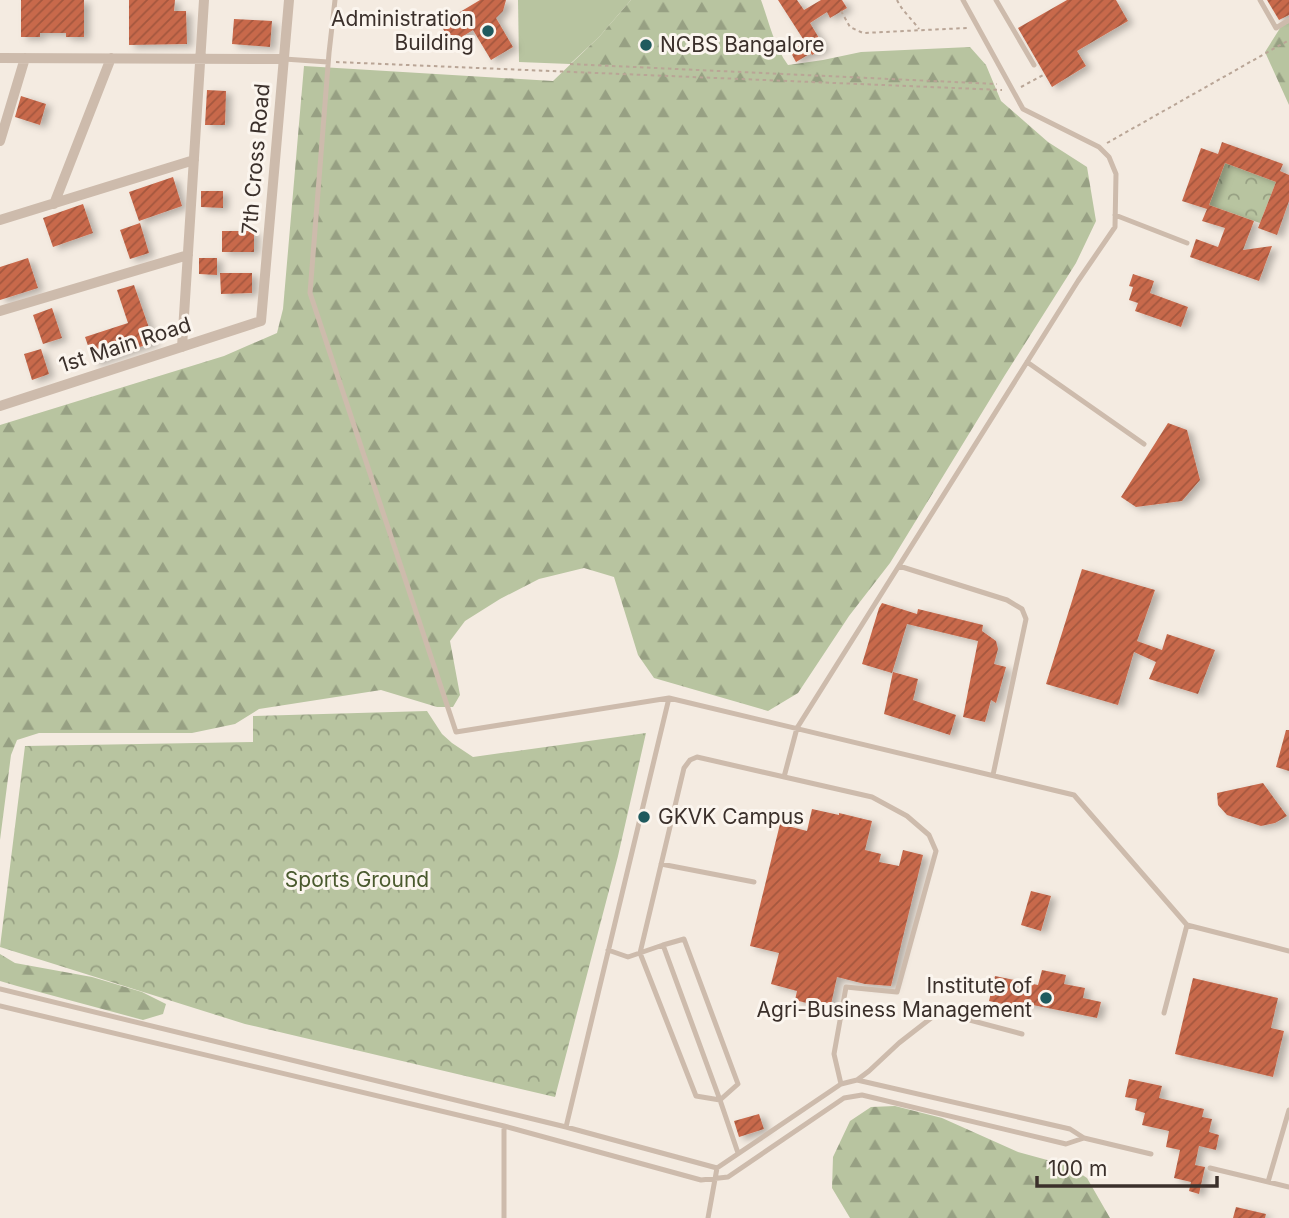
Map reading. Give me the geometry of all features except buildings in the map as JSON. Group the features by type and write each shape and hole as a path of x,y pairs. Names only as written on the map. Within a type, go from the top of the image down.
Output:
{"street":[{"path":"182,346 204,0"},
{"name":"7th Cross Road","path":"261,321 289,0"},
{"path":"0,58 284,59"},
{"path":"0,141 25,58"},
{"path":"54,204 111,58"},
{"path":"0,220 194,160"},
{"path":"0,311 188,255"},
{"name":"1st Main Road","path":"0,406 261,321"}],"lane":[{"path":"335,0 310,292 456,732 669,698 1074,795 1187,925 1289,951"},
{"path":"784,777 797,728 1078,281 1115,227 1116,174 1109,157 1099,148 1023,108 963,0"},
{"path":"996,0 1034,65"},
{"path":"1260,0 1276,27 1289,20"},
{"path":"284,59 328,62"},
{"path":"1115,215 1187,243"},
{"path":"1027,362 1144,444"},
{"path":"899,566 1007,600 1022,609 1026,619 993,775"},
{"path":"566,1127 669,698"},
{"path":"720,1100 696,1096 640,953 684,768 690,760 697,757 873,797 907,816 929,835 936,851 897,992 846,987 834,1054 841,1084"},
{"path":"661,864 754,883"},
{"path":"1164,1013 1187,925"},
{"path":"608,950 628,957 684,939 738,1084 720,1100"},
{"path":"663,945 738,1153"},
{"path":"0,989 566,1127 717,1168"},
{"path":"0,1006 504,1126 701,1180 728,1177 844,1098 862,1095 1066,1144 1084,1138"},
{"path":"708,1218 717,1168 841,1084 857,1080 935,1015 947,1014 1021,1034"},
{"path":"857,1080 1070,1129 1084,1138 1151,1154"},
{"path":"1268,1182 1289,1110"},
{"path":"504,1126 504,1218"},
{"path":"1210,1168 1289,1187"}],"path":[{"path":"897,0 919,29"},
{"path":"841,11 850,27 863,33 979,27"},
{"path":"1099,148 1289,40"},
{"path":"328,62 1013,91 1045,74"},
{"path":"570,64 995,84"}],"green space":[{"path":"518,0 631,0 599,37 570,64 519,62"},
{"path":"631,0 761,0 775,42 788,65 861,52 970,47 986,65 1001,101 1048,142 1087,167 1096,221 1076,263 890,563 849,616 798,693 768,711 654,678 638,655 614,577 584,568 539,579 465,621 450,641 460,695 453,707 437,707 381,690 259,709 235,724 192,733 39,733 17,740 11,755 0,840 0,425 224,356 277,333 283,309 304,66 553,81 599,37"},
{"path":"1289,23 1289,105 1265,52 1282,25"},
{"path":"1225,163 1276,182 1260,223 1209,205"},
{"name":"Sports Ground","path":"427,711 442,734 473,757 646,733 618,856 555,1097 245,1024 0,947 25,746 253,742 253,716"},
{"path":"0,954 15,963 92,977 142,992 166,1004 163,1014 143,1020 0,981"},
{"path":"895,1106 942,1118 1018,1152 1069,1166 1087,1178 1110,1218 850,1218 832,1188 833,1157 850,1121 871,1107"}],"place":[{"name":"Administration Building","path":"488,31"},
{"name":"NCBS Bangalore","path":"646,45"},
{"name":"GKVK Campus","path":"644,817"},
{"name":"Institute of Agri-Business Management","path":"1046,998"}]}
